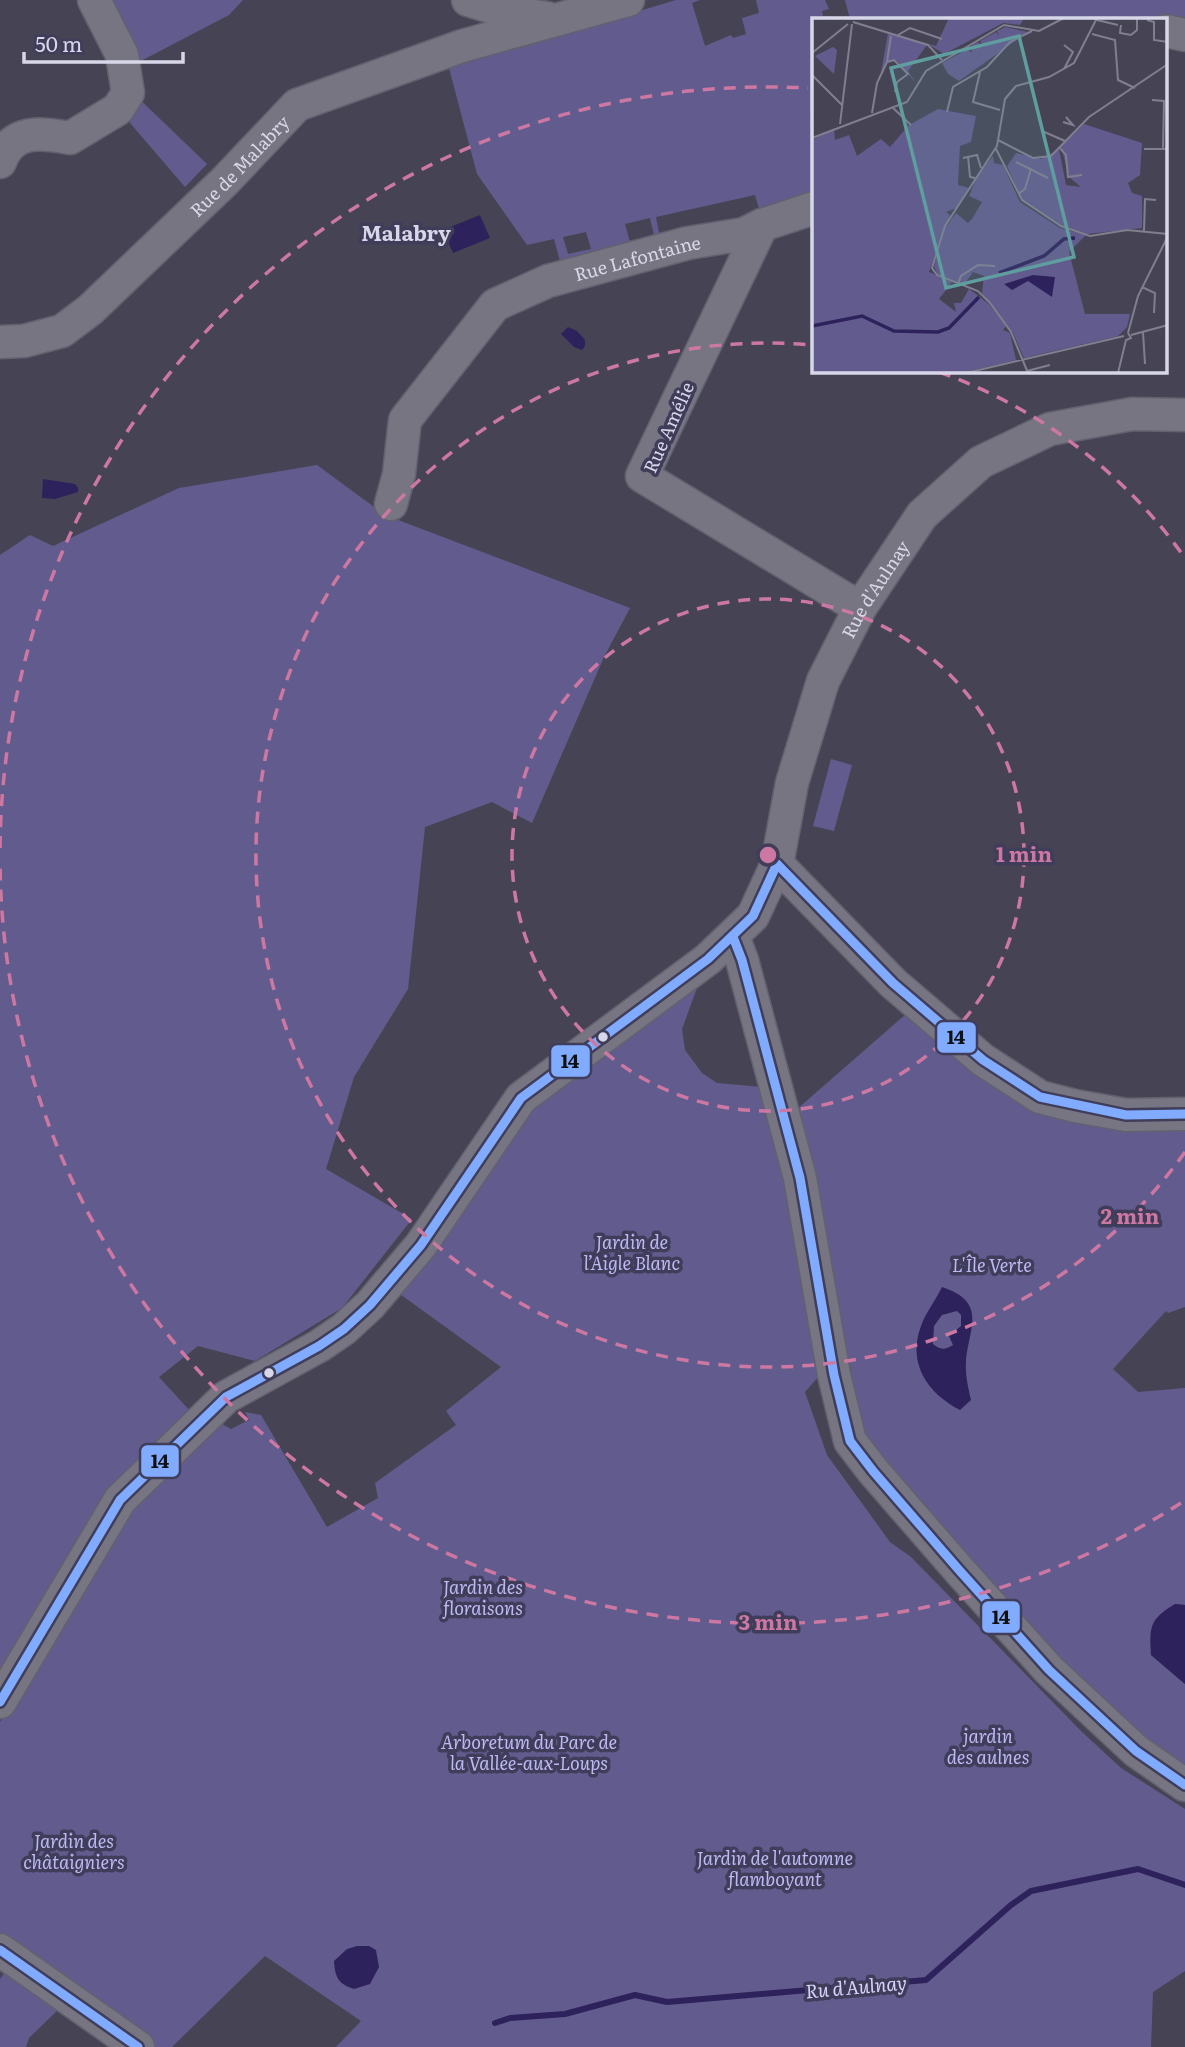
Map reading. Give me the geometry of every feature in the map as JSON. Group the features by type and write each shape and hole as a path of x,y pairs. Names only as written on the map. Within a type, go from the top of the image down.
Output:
{"street":[{"path":"0,162 3,154 18,138 40,133 70,138 118,109 128,93 122,55 94,0"},
{"path":"457,0 468,19 462,46"},
{"path":"468,0 507,12 555,19"},
{"name":"Rue de Malabry","path":"0,342 24,341 62,331 90,310 225,181 297,105 462,46 628,0"},
{"name":"Rue Lafontaine","path":"391,504 399,474 405,420 495,305 548,281 688,243 744,234 762,225 812,209"},
{"name":"Rue Amélie","path":"762,225 642,476 860,608"},
{"name":"Rue d'Aulnay","path":"0,1702 120,1500 226,1397 289,1364 344,1329 408,1264 521,1098 708,959 753,916 777,864 792,783 823,681 860,608 922,515 981,462 1050,429 1132,414 1185,415"},
{"path":"777,864 893,983 983,1060 1040,1097 1126,1115 1185,1114"},
{"path":"733,937 742,960 800,1178 834,1375 850,1441 959,1570 1049,1670 1136,1751 1185,1785"},
{"path":"0,1950 138,2047"}],"green space":[{"path":"94,0 243,0 229,15 139,62 134,94 207,164 185,187 118,109"},
{"path":"676,0 700,0 692,3 705,46 731,35 733,38 746,34 742,18 759,13 756,0 825,0 829,9 822,11 823,17 831,18 812,18 812,199 760,212 755,195 656,217 660,239 655,240 650,218 625,224 631,246 561,265 554,239 527,245 477,174 449,68","holes":["586,232 591,249 568,254 563,237"]},
{"path":"845,0 1185,0 1185,30 1168,18 1129,16 850,18"},
{"path":"317,465 385,515 630,608 604,657 532,823 492,802 425,827 408,989 354,1077 326,1169 412,1219 342,1308 255,1361 198,1346 159,1377 190,1411 0,1684 0,555 30,535 53,546 179,488"},
{"path":"831,759 852,765 834,831 813,826"},
{"name":"Arboretum du Parc de la Vallée-aux-Loups","path":"693,983 697,988 682,1029 685,1050 702,1073 717,1083 762,1087 783,1145 819,1376 805,1392 827,1455 890,1542 911,1557 1082,1732 1121,1768 1185,1809 1185,1971 1153,1992 1151,2047 336,2047 361,2021 265,1956 172,2047 154,2047 135,2035 137,2027 113,2010 102,2015 0,1941 0,1722 121,1516 185,1450 222,1424 231,1429 249,1420 245,1412 261,1415 327,1527 378,1498 375,1483 456,1425 446,1411 501,1367 397,1292 521,1111"},
{"name":"L'Île Verte","path":"906,1014 1023,1100 1185,1128 1185,1307 1168,1313 1166,1311 1113,1369 1138,1392 1185,1388 1185,1605 1175,1604 1151,1655 1185,1684 1185,1774 1137,1744 854,1438 861,1421 850,1366 837,1369 796,1110"},
{"path":"9,1967 63,2005 29,2038 26,2047 0,2047 0,1979"}],"shaded area":[{"path":"480,215 490,238 453,253 443,230"},
{"path":"568,327 577,331 585,340 582,350 574,347 561,334"},
{"path":"43,479 75,484 78,492 55,499 42,498"},
{"path":"942,1287 966,1300 971,1308 972,1327 966,1366 971,1400 960,1410 929,1386 918,1364 917,1340 921,1326","holes":["957,1311 961,1315 961,1326 949,1336 953,1345 943,1349 933,1344 934,1326 942,1315"]},
{"path":"1175,1604 1185,1605 1185,1684 1151,1655 1150,1637 1153,1624 1160,1614"},
{"path":"369,1946 376,1950 379,1967 370,1984 354,1989 338,1979 334,1961 347,1949"}],"waterway":[{"name":"Ru d'Aulnay","path":"495,2023 510,2018 565,2014 635,1995 667,2002 926,1980 1011,1905 1031,1891 1138,1869 1185,1885"}],"transit line":[{"name":"14","path":"777,864 893,983 983,1060 1040,1097 1126,1115 1185,1114"},
{"name":"14","path":"0,1702 120,1500 226,1397 319,1346 344,1329 370,1305 421,1245 521,1098 708,959 753,916 777,864"},
{"name":"14","path":"733,937 742,960 800,1178 834,1375 850,1441 959,1570 1049,1670 1136,1751 1185,1785"},
{"name":"14","path":"0,1950 138,2047"}],"district":[{"name":"Malabry","path":"406,231"}],"park label":[{"name":"Jardin de l’Aigle Blanc","path":"632,1251"},
{"name":"Jardin des floraisons","path":"483,1596"},
{"name":"jardin des aulnes","path":"988,1745"},
{"name":"Jardin des châtaigniers","path":"74,1850"},
{"name":"Jardin de l'automne flamboyant","path":"775,1867"}]}
